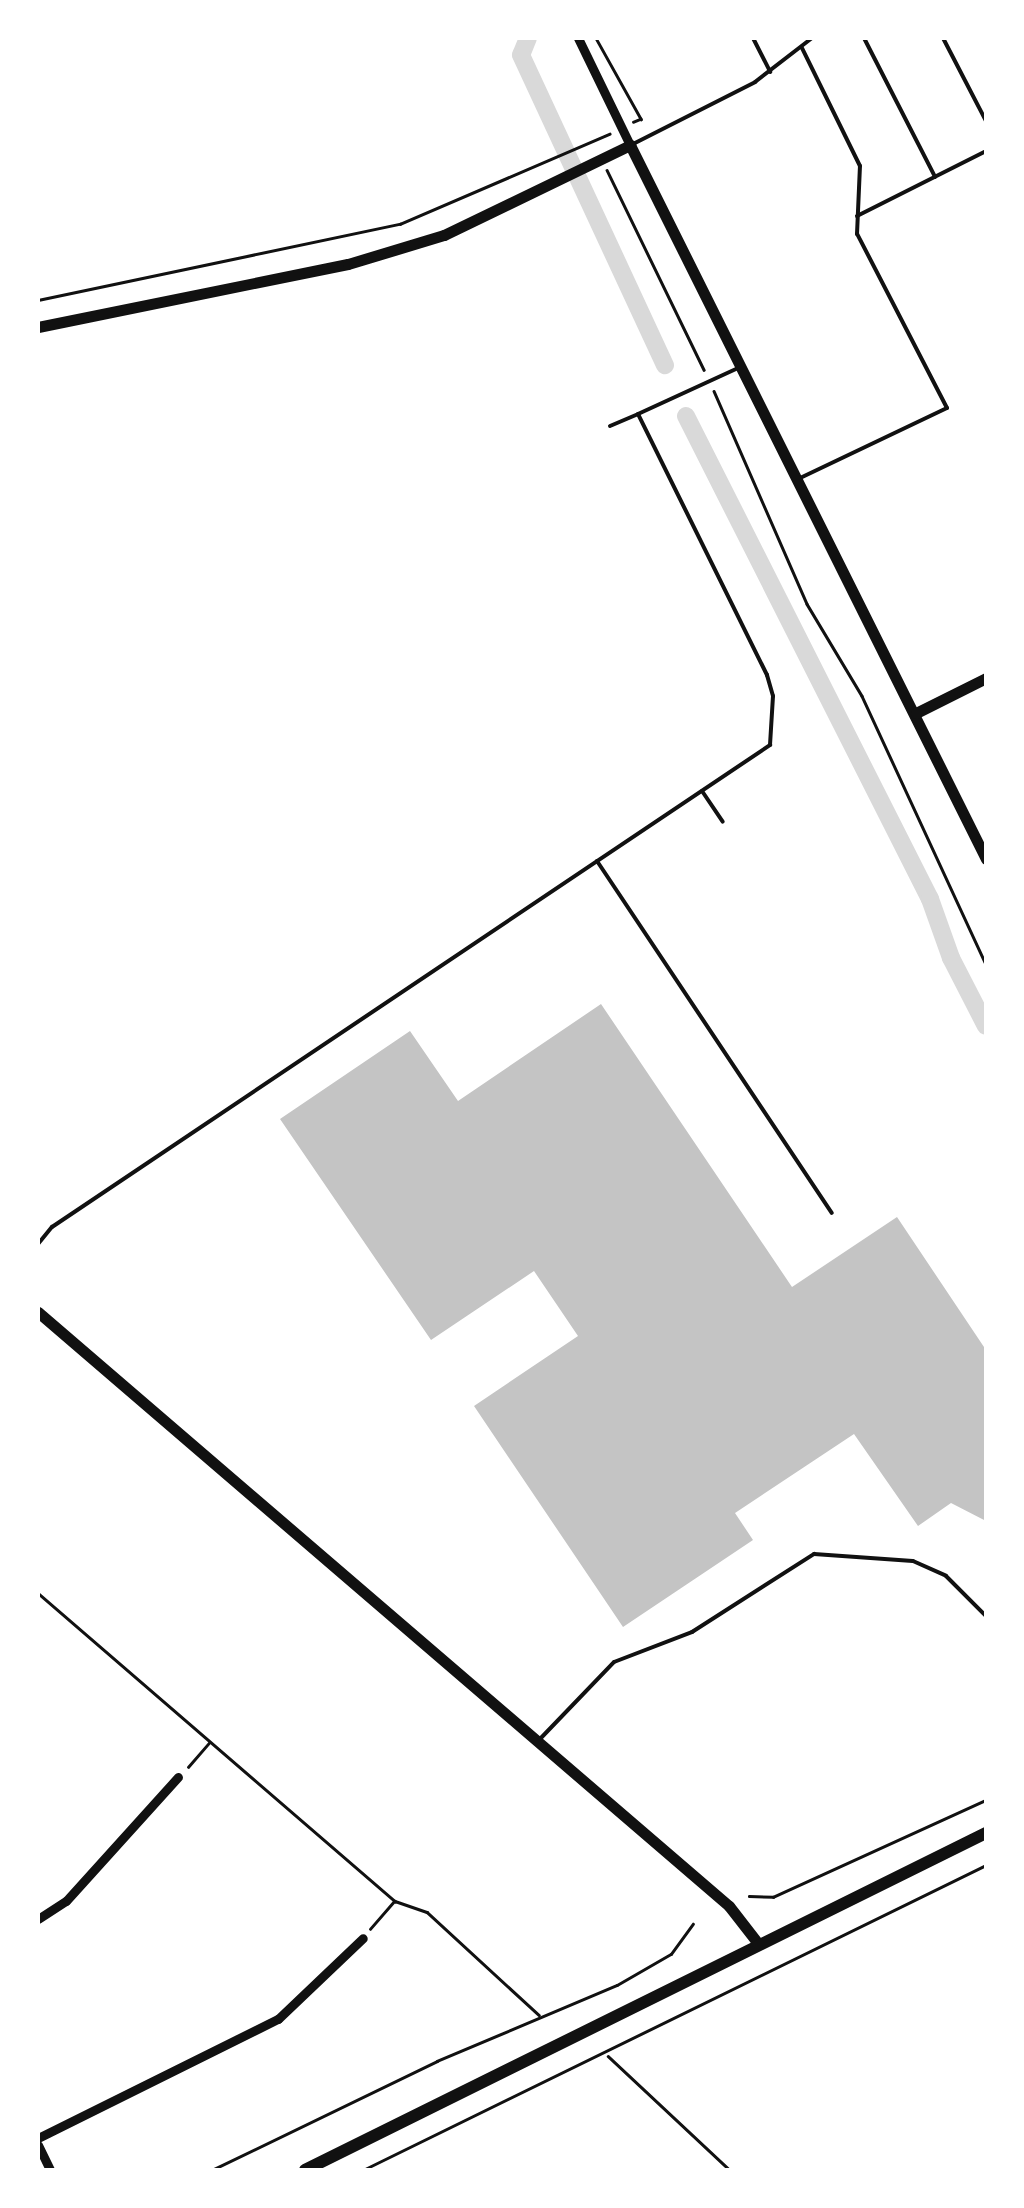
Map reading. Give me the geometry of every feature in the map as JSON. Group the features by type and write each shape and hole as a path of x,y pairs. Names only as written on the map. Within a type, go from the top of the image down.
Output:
{"main road":[{"path":"305,2170 757,1942 986,1833"}],"street":[{"path":"578,38 986,859"},
{"path":"38,327 348,264 444,234 630,145"},
{"path":"916,713 986,678"},
{"path":"38,1312 729,1906 757,1942"},
{"path":"38,1919 66,1901 178,1778"},
{"path":"50,2170 38,2141 278,2019 363,1938"}],"lane":[{"path":"754,38 770,72"},
{"path":"630,145 770,72 812,38"},
{"path":"864,38 935,177"},
{"path":"943,38 986,121"},
{"path":"797,480 947,408 858,234 860,166 802,48"},
{"path":"856,216 986,151"},
{"path":"610,426 740,367"},
{"path":"38,1244 66,1218 770,745 773,696 638,414"},
{"path":"702,790 723,822"},
{"path":"597,861 832,1213"},
{"path":"539,1740 614,1662 692,1632 814,1554 913,1561 946,1576 986,1616"}],"path":[{"path":"596,38 640,119"},
{"path":"38,300 365,234 552,162 593,142"},
{"path":"610,176 710,381 807,604 862,696 986,964"},
{"path":"38,1593 395,1901 427,1912 540,2016"},
{"path":"178,1778 210,1742"},
{"path":"749,1896 773,1897 986,1800"},
{"path":"363,2170 607,2054 986,1865"},
{"path":"363,1938 395,1901"},
{"path":"212,2170 540,2016 617,1986 671,1954 693,1924"},
{"path":"607,2054 612,2067 730,2170"}],"building":[{"path":"601,1004 792,1287 897,1217 986,1350 986,1521 951,1503 918,1526 854,1434 735,1513 753,1540 623,1627 474,1406 578,1336 534,1271 431,1340 280,1119 410,1031 458,1101"}],"waterway":[{"path":"528,38 521,55 665,365"},
{"path":"686,416 930,899 951,958 986,1026"}]}
